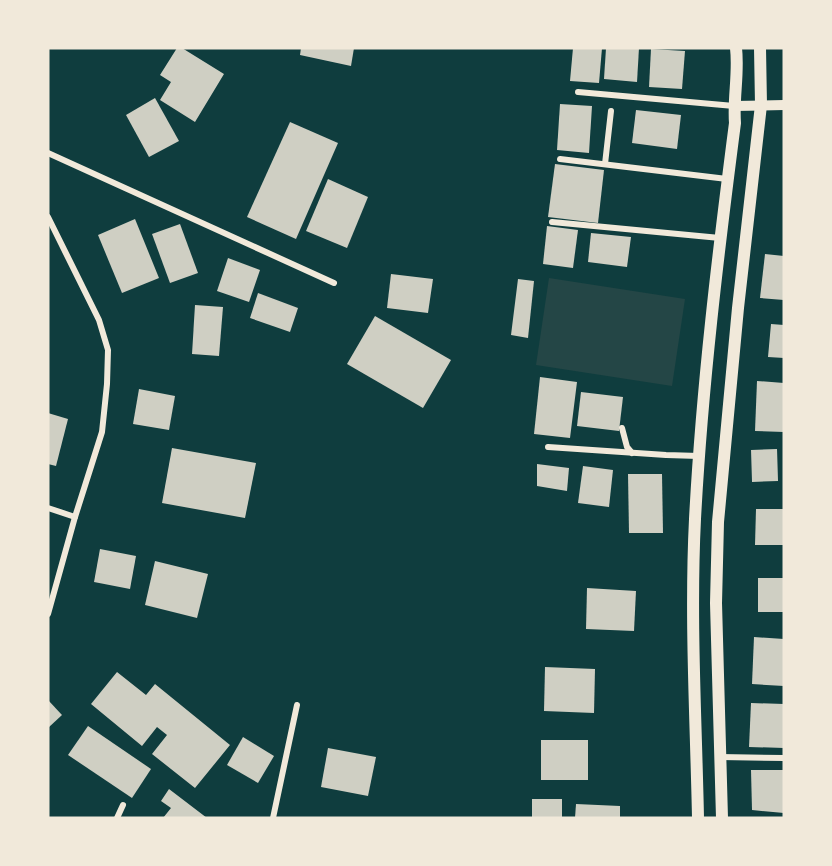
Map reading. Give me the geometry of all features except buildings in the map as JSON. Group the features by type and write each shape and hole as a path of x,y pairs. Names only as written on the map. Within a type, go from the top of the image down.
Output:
{"main road":[{"path":"698,818 693,603 699,456 735,123 734,106 738,62 736,48"},
{"path":"722,818 716,603 718,522 736,320 761,105 760,48"}],"street":[{"path":"578,92 734,106 784,105"},
{"path":"605,164 610,111"},
{"path":"48,153 334,283"},
{"path":"560,159 728,179"},
{"path":"48,217 99,320 108,350 102,432 48,614"},
{"path":"552,222 721,238"},
{"path":"622,428 627,447 632,453"},
{"path":"548,447 699,456"},
{"path":"48,508 75,517"},
{"path":"273,818 297,705"},
{"path":"720,757 784,758"},
{"path":"117,818 123,805"}],"shaded area":[{"path":"549,278 685,299 672,386 536,365"}]}
